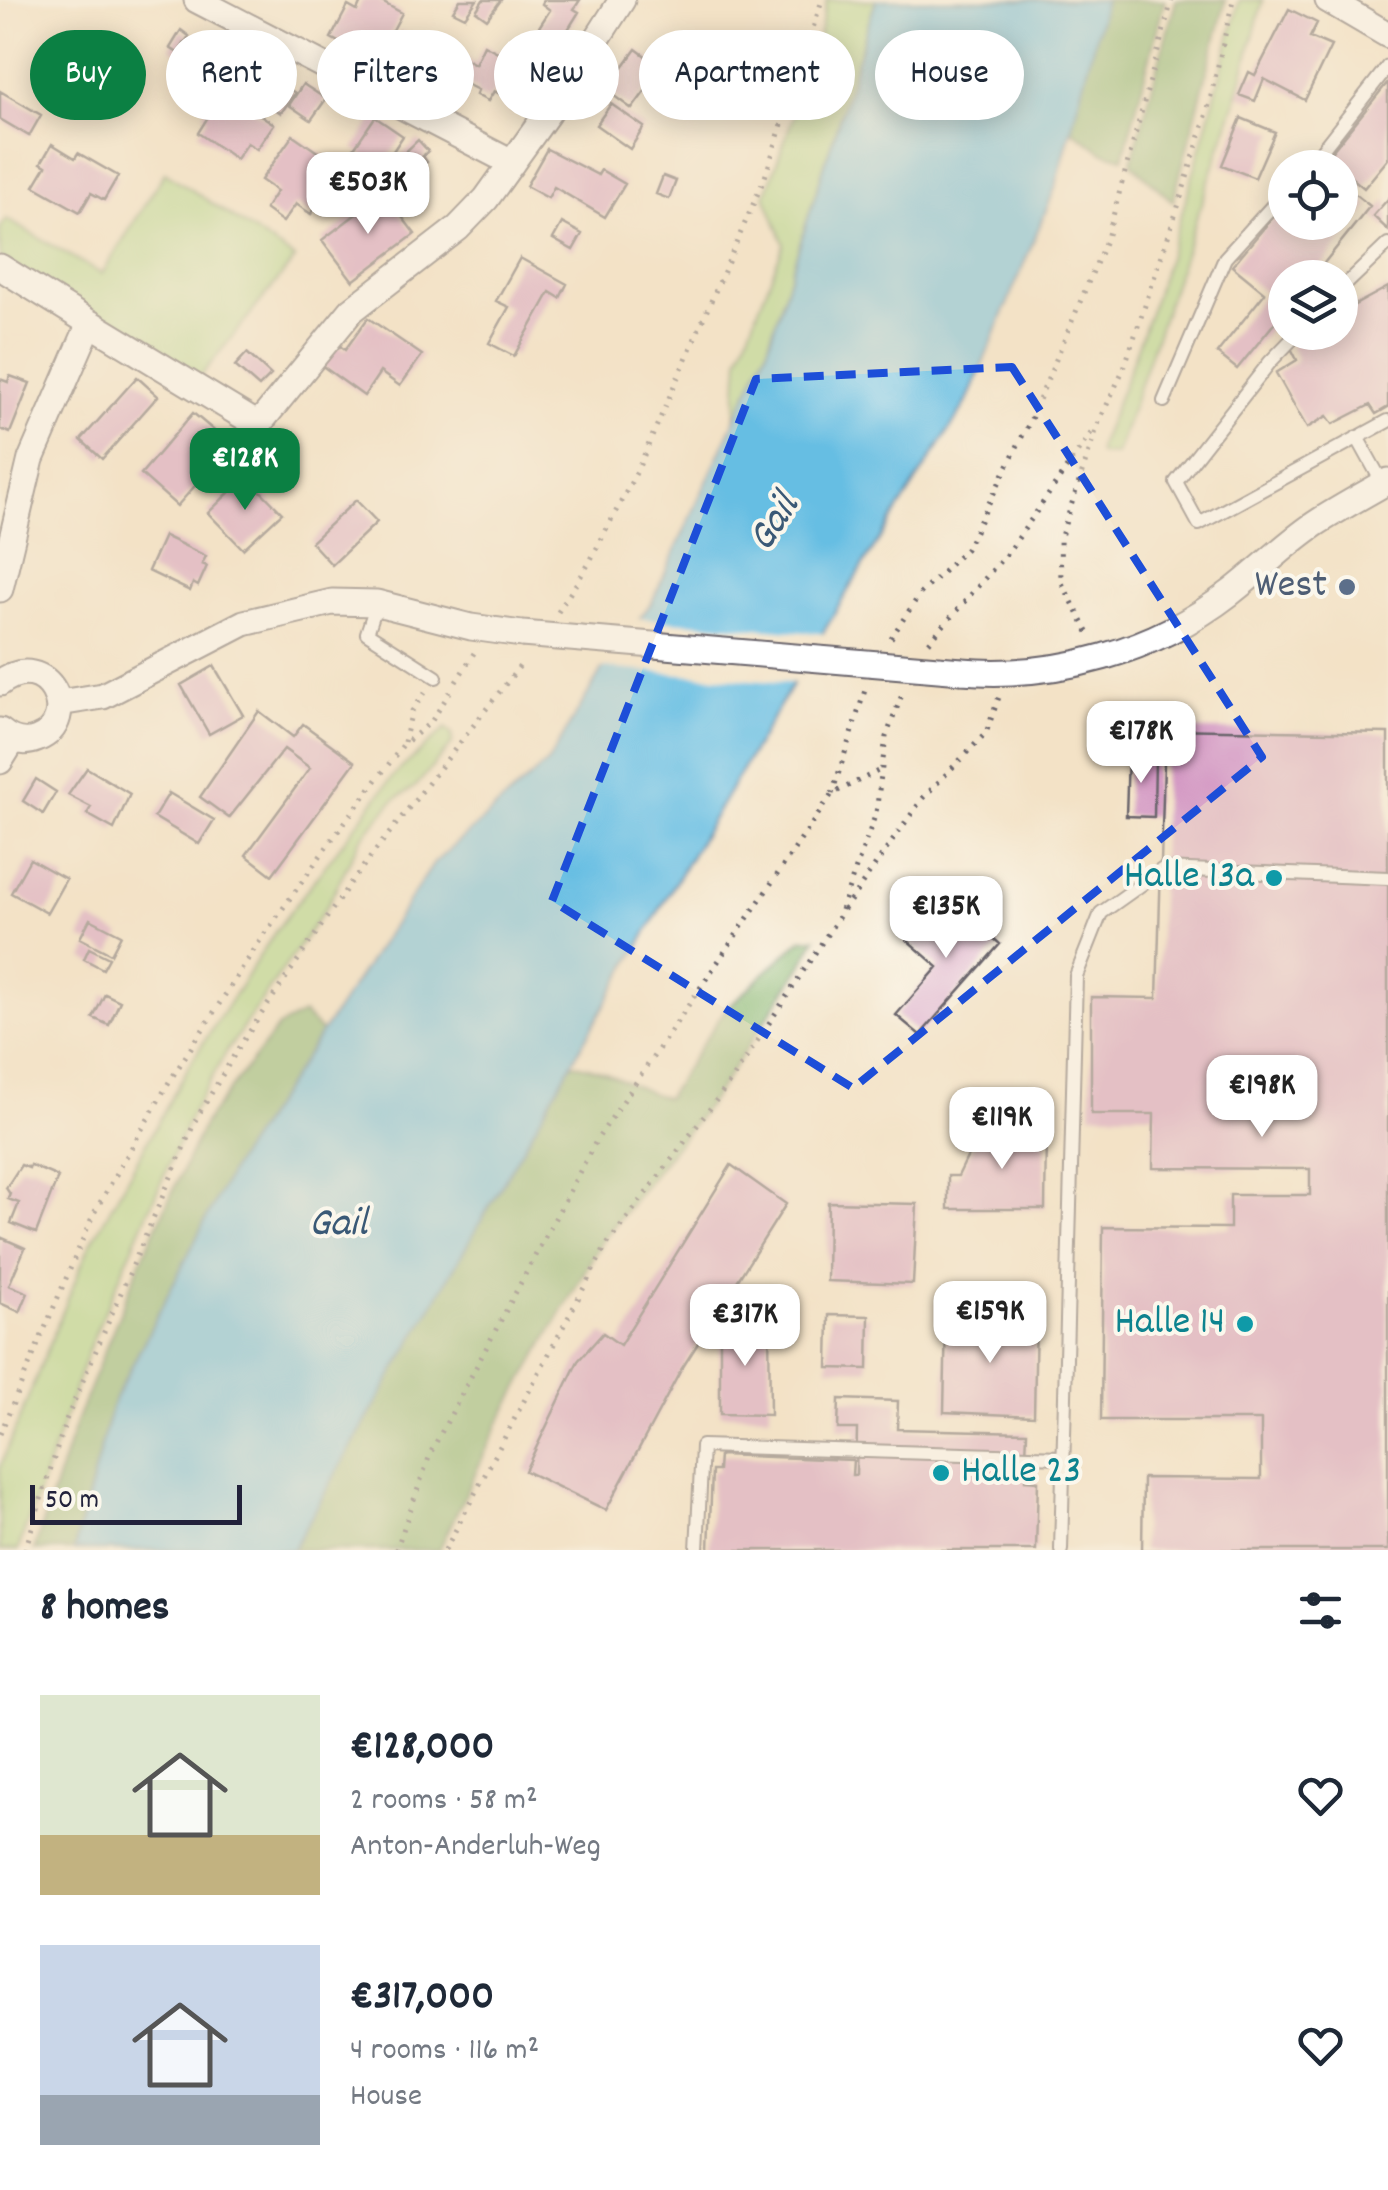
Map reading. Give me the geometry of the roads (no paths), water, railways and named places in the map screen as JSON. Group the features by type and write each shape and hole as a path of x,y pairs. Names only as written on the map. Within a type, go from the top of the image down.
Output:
{"street":[{"path":"198,0 512,163"},
{"path":"0,266 258,425 352,310 458,228 486,199 566,89 622,0"},
{"path":"1328,0 1388,35"},
{"path":"0,589 32,459 90,324"},
{"path":"59,703 103,696 244,623 332,602 378,604 471,626 524,646 1036,673 1119,652 1175,628 1229,594 1314,524 1386,483"},
{"path":"3,673 34,674 46,680 59,703 56,722 42,737 4,744"}],"lane":[{"path":"1322,150 1388,66"},
{"path":"1164,401 1225,258 1268,211"},
{"path":"1358,273 1388,244"},
{"path":"1282,350 1176,482 1199,524 1388,421"},
{"path":"1357,437 1386,483"},
{"path":"378,604 368,633 436,677"},
{"path":"1061,1550 1076,976 1102,913 1163,869 1388,878"},
{"path":"698,1550 702,1446 1062,1457"}],"water":[{"name":"Gail","path":"876,0 1105,0 1056,186 967,402 862,567 683,869 292,1550 74,1550 112,1405 233,1166 434,863 548,762 606,663 652,602 768,347 839,120 855,120 855,67"}],"place":[{"name":"West","path":"1347,587"},
{"name":"Halle 13a","path":"1274,878"},
{"name":"Halle 14","path":"1245,1324"},
{"name":"Halle 23","path":"941,1473"}]}
